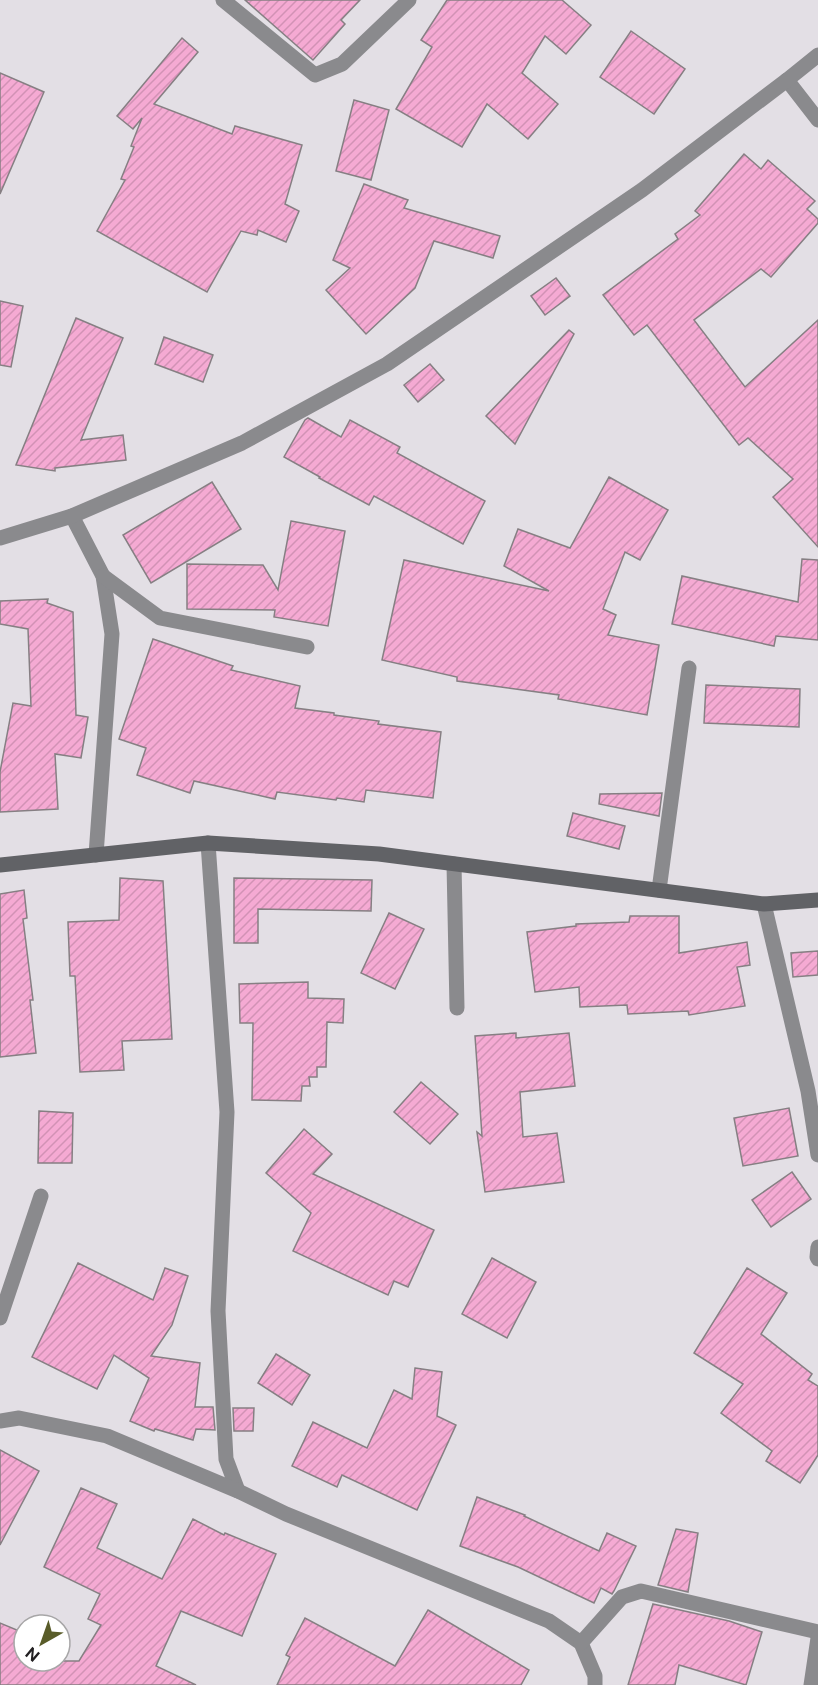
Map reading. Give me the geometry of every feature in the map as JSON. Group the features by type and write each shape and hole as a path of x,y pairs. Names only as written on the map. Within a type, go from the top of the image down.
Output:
{"street":[{"path":"223,0 315,75 342,64 409,0"},
{"path":"0,538 72,516 242,443 387,364 642,190 818,55"},
{"path":"787,81 818,120"},
{"path":"72,516 103,576 112,634 96,855"},
{"path":"103,576 160,618 307,647"},
{"path":"659,890 689,668"},
{"path":"208,843 227,1112 218,1311 226,1459 238,1491"},
{"path":"0,865 208,843 379,854 764,904 818,900"},
{"path":"454,864 458,1008"},
{"path":"764,904 808,1091 818,1155"},
{"path":"0,1318 41,1197"},
{"path":"818,1247 818,1259"},
{"path":"0,1421 19,1418 107,1436 238,1491 286,1514 549,1621 580,1643 596,1676 595,1685"},
{"path":"580,1643 622,1597 641,1591 818,1632"},
{"path":"810,1685 818,1638"}],"building":[{"path":"245,0 360,0 341,20 345,24 313,60"},
{"path":"447,0 562,0 591,25 566,54 545,36 522,73 558,104 528,139 487,104 462,147 396,109 432,47 421,40"},
{"path":"631,31 685,69 654,114 600,77"},
{"path":"182,38 198,52 154,104 232,134 235,126 302,145 285,204 299,211 286,242 258,230 257,235 241,231 207,292 97,231 125,180 121,179 134,147 131,146 142,118 133,129 117,116"},
{"path":"0,73 44,92 0,194"},
{"path":"354,100 389,110 371,180 336,171"},
{"path":"744,154 761,169 768,160 815,201 807,209 818,219 818,223 771,277 761,269 694,320 745,387 818,320 818,547 773,497 793,479 748,438 739,445 647,325 634,335 603,295 678,239 675,234 700,215 695,211"},
{"path":"364,184 408,200 404,208 500,236 493,258 434,241 415,288 366,334 326,290 350,268 333,260"},
{"path":"556,278 570,296 545,315 531,296"},
{"path":"0,301 23,306 11,367 0,365"},
{"path":"76,318 123,338 81,440 123,435 126,460 55,468 55,471 16,465"},
{"path":"569,330 574,334 515,444 486,416"},
{"path":"164,337 213,355 203,382 155,364"},
{"path":"430,364 444,380 418,402 404,385"},
{"path":"308,418 341,437 350,420 400,447 397,453 485,501 463,544 374,496 369,505 284,457"},
{"path":"609,477 668,510 640,560 625,552 603,609 616,615 608,635 659,645 647,715 558,699 559,695 457,681 457,677 382,660 404,560 549,591 504,566 518,529 570,548"},
{"path":"212,482 241,529 151,583 123,535"},
{"path":"291,521 345,531 328,626 274,617 275,610 187,609 187,564 263,565 278,590"},
{"path":"802,559 818,560 818,640 776,636 774,646 672,624 682,576 798,602"},
{"path":"48,599 47,603 73,612 76,715 88,717 81,758 55,754 58,809 0,812 0,772 13,703 31,706 28,629 0,624 0,601"},
{"path":"153,639 233,666 231,670 300,686 295,708 379,721 378,724 441,732 433,798 366,790 364,802 277,792 275,799 194,781 190,793 137,775 146,748 119,739"},
{"path":"706,685 800,689 799,727 704,723"},
{"path":"662,793 659,816 599,804 600,794"},
{"path":"573,813 625,826 619,849 567,836"},
{"path":"120,878 163,881 172,1039 122,1041 124,1070 80,1072 75,976 70,976 68,922 119,920"},
{"path":"234,878 372,880 371,911 258,909 258,943 234,943"},
{"path":"24,890 27,918 23,919 33,1000 30,1000 36,1053 0,1057 0,894"},
{"path":"389,913 424,929 395,989 361,973"},
{"path":"630,916 679,916 679,953 747,942 750,965 737,967 745,1006 689,1015 688,1011 628,1014 627,1005 580,1007 579,987 535,992 527,932 576,926 576,924 629,922"},
{"path":"818,951 818,975 793,977 791,953"},
{"path":"308,982 308,998 344,999 343,1023 327,1022 326,1067 317,1067 317,1077 309,1077 310,1086 302,1086 301,1101 252,1100 253,1023 240,1023 239,984"},
{"path":"516,1033 516,1038 569,1033 575,1086 520,1092 523,1137 557,1133 564,1182 485,1192 477,1132 482,1136 475,1036"},
{"path":"421,1082 458,1114 430,1144 394,1112"},
{"path":"789,1108 798,1156 743,1166 734,1118"},
{"path":"39,1111 73,1113 72,1163 38,1163"},
{"path":"304,1129 332,1154 313,1174 434,1230 408,1287 394,1281 388,1295 293,1251 311,1213 266,1173"},
{"path":"792,1172 811,1199 771,1227 752,1200"},
{"path":"492,1258 536,1282 507,1338 462,1314"},
{"path":"78,1263 153,1300 165,1268 188,1276 172,1325 151,1356 200,1363 195,1407 213,1407 215,1430 196,1429 193,1440 155,1429 154,1431 130,1421 149,1378 114,1355 97,1389 32,1357"},
{"path":"747,1268 787,1293 761,1334 812,1374 808,1380 818,1386 818,1455 800,1483 766,1461 772,1451 721,1413 743,1384 694,1353"},
{"path":"276,1354 310,1375 292,1405 258,1383"},
{"path":"415,1368 442,1372 437,1416 456,1425 417,1510 342,1475 337,1487 292,1466 313,1422 367,1448 394,1390 412,1399"},
{"path":"233,1408 254,1408 253,1431 234,1431"},
{"path":"0,1450 39,1471 0,1545"},
{"path":"81,1488 117,1504 97,1548 162,1579 193,1519 224,1535 225,1533 276,1554 242,1636 181,1611 156,1666 196,1685 0,1685 0,1623 12,1628 12,1673 72,1673 72,1661 79,1661 101,1625 88,1619 100,1594 44,1567"},
{"path":"477,1497 525,1515 599,1551 607,1533 636,1546 612,1594 601,1588 594,1603 518,1567 460,1546"},
{"path":"676,1529 698,1533 688,1592 658,1585"},
{"path":"653,1604 729,1621 762,1632 746,1685 679,1665 675,1685 628,1685"},
{"path":"428,1610 529,1670 521,1685 277,1685 290,1657 286,1655 305,1618 395,1666"}]}
